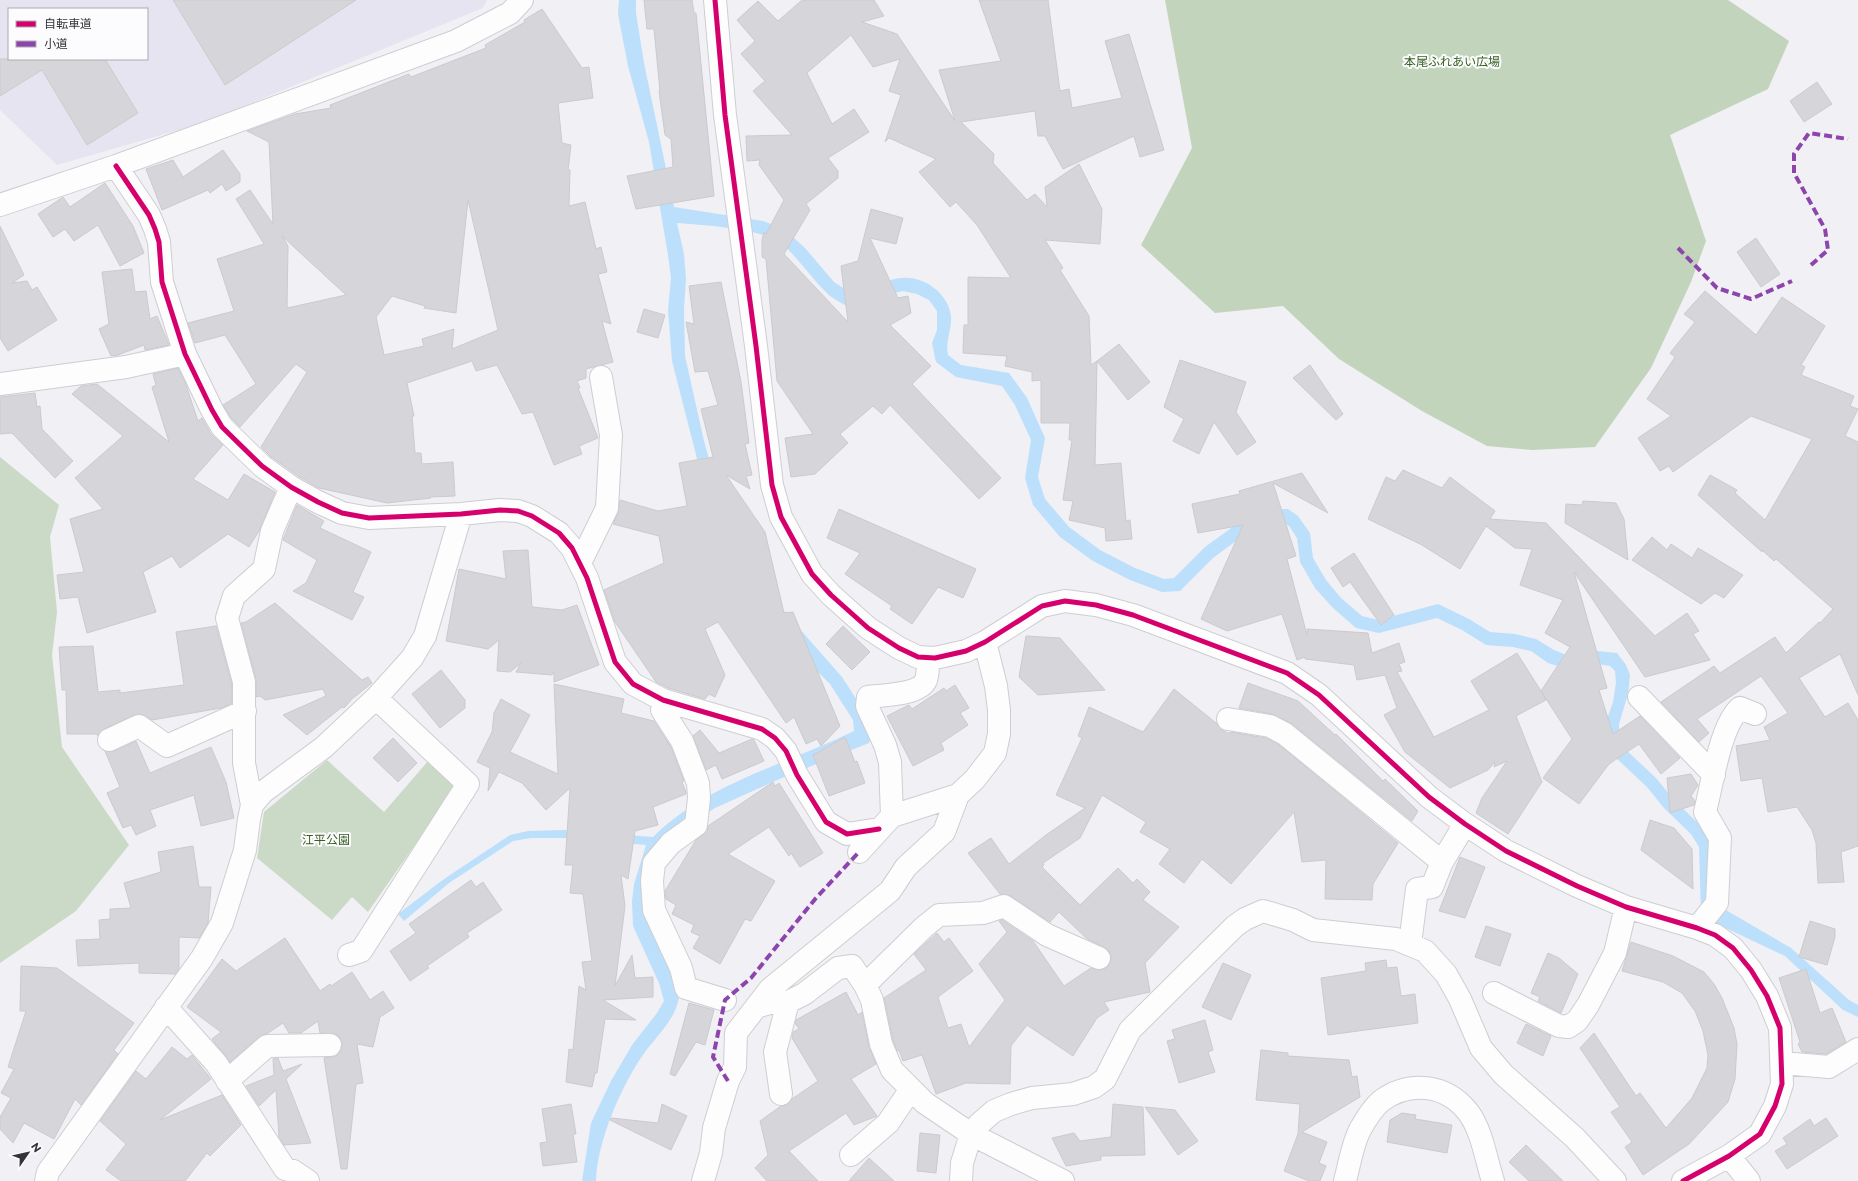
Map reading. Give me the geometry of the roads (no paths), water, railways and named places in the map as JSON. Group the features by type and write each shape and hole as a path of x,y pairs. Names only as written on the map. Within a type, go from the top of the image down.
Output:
{"street":[{"path":"0,205 116,166 456,41 510,13 522,0"},
{"path":"719,3 725,115 772,485 780,517 812,574 831,595 868,628 899,648 918,657 935,658 966,651 985,642 1042,606 1065,601 1096,605 1133,615 1287,673 1319,695 1429,797 1465,824 1506,851 1577,886 1626,907 1697,928 1715,935 1733,948 1751,970 1767,996 1780,1028 1782,1084 1775,1106 1760,1134 1729,1156 1683,1181"},
{"path":"116,166 149,214 155,229 159,242 162,282 184,354 222,427 262,466 291,487 342,513 369,518 461,514 509,510 532,516 559,534 572,548 587,578 615,662 623,674 633,684 663,700 762,729 775,738 786,751 797,775 826,822 836,829 847,834 885,822 958,795 975,779 995,753 999,734 999,710 996,686 985,642"},
{"path":"0,384 126,367 184,354"},
{"path":"580,563 607,508 611,435 601,377"},
{"path":"46,1181 48,1172 202,958 222,923 245,850 252,805 244,763 244,682 227,618 234,596 264,569 272,531 291,487"},
{"path":"252,805 263,792 324,747 376,698 412,658 425,636 461,514"},
{"path":"859,852 885,822 890,762 882,738 867,706 868,697 906,692 918,688 926,680 928,658"},
{"path":"349,955 360,951 468,784 376,698"},
{"path":"1639,698 1714,775"},
{"path":"663,700 662,710 682,741 698,783 700,798 696,825 671,843 654,863 652,881 654,910 681,968 686,988 725,1000"},
{"path":"1697,928 1718,903 1720,838 1705,812 1723,741 1733,715 1740,708 1755,714"},
{"path":"109,740 139,726 167,746 245,711"},
{"path":"1228,719 1270,726 1285,734 1442,862"},
{"path":"703,1181 711,1153 714,1128 728,1081 735,1067 736,1033 770,989 890,891 906,867 944,832 958,795"},
{"path":"1410,944 1417,889 1432,887 1442,862 1465,824"},
{"path":"865,985 924,927 939,915 953,916 983,913 1004,906 1047,935 1099,958"},
{"path":"1494,992 1559,1026 1568,1027 1578,1021 1616,953 1626,907"},
{"path":"961,1181 962,1163 971,1134 979,1124 994,1111 1032,1098 1073,1094 1094,1087 1105,1079 1130,1030 1235,926 1245,919 1263,911 1272,912 1313,930 1396,939 1424,951 1446,974 1460,999 1480,1048 1503,1074 1575,1138 1615,1181"},
{"path":"756,1007 780,1000 788,1002 804,994 838,968 852,966 865,985 872,1000 881,1044 892,1070 925,1103 971,1134 1063,1181"},
{"path":"781,1094 775,1052 788,1002"},
{"path":"166,1007 216,1063 285,1169 293,1171 308,1181"},
{"path":"228,1081 267,1046 330,1045"},
{"path":"1782,1063 1829,1067 1858,1049"},
{"path":"1345,1181 1360,1130 1370,1114 1380,1102 1390,1096 1406,1088 1417,1086 1434,1089 1448,1095 1468,1113 1481,1138 1493,1181"},
{"path":"851,1156 888,1123 911,1089"},
{"path":"1729,1156 1749,1181"}],"water":[{"path":"619,0 636,0 636,13 644,63 674,207 763,221 784,229 805,248 834,282 848,291 902,278 919,280 934,288 945,300 951,316 951,326 947,345 948,355 961,365 1009,373 1027,398 1045,438 1038,477 1045,499 1069,527 1100,550 1135,568 1164,579 1174,578 1205,547 1234,526 1275,509 1288,509 1298,516 1310,533 1313,558 1326,580 1341,598 1362,616 1378,620 1438,604 1469,619 1490,632 1515,634 1536,639 1554,650 1569,656 1583,655 1597,651 1617,653 1626,665 1630,675 1628,694 1619,724 1619,735 1625,749 1656,778 1673,799 1701,826 1711,843 1724,909 1791,948 1849,1000 1858,1005 1858,1017 1843,1010 1785,956 1711,921 1701,911 1699,847 1691,834 1664,808 1647,787 1614,756 1606,722 1613,702 1616,683 1615,671 1610,666 1598,664 1568,669 1548,663 1531,651 1513,647 1486,645 1462,630 1437,618 1379,633 1356,628 1332,607 1315,588 1300,562 1297,538 1289,526 1283,522 1240,538 1213,558 1180,591 1162,592 1130,580 1093,561 1060,537 1033,505 1025,478 1031,440 1015,405 1002,386 956,377 936,362 932,343 937,330 937,311 929,300 917,294 903,291 845,305 827,293 795,257 776,240 741,230 677,223 684,254 686,279 684,309 685,356 704,441 726,522 762,586 842,677 864,711 872,731 869,743 784,777 715,808 671,836 653,865 677,976 679,990 678,1002 669,1022 636,1065 620,1096 612,1114 601,1148 597,1165 596,1181 582,1181 591,1123 611,1081 632,1045 657,1013 664,1001 659,983 633,926 632,901 634,884 646,845 568,838 531,838 513,841 449,883 404,921 398,914 444,879 510,835 528,831 564,830 653,837 675,818 698,802 723,788 854,731 853,720 830,684 799,653 714,525 672,361 668,310 671,278 668,255 649,142 628,66 618,14"}],"park label":[{"name":"本尾ふれあい広場","path":"1452,61"},
{"name":"江平公園","path":"326,839"}]}
